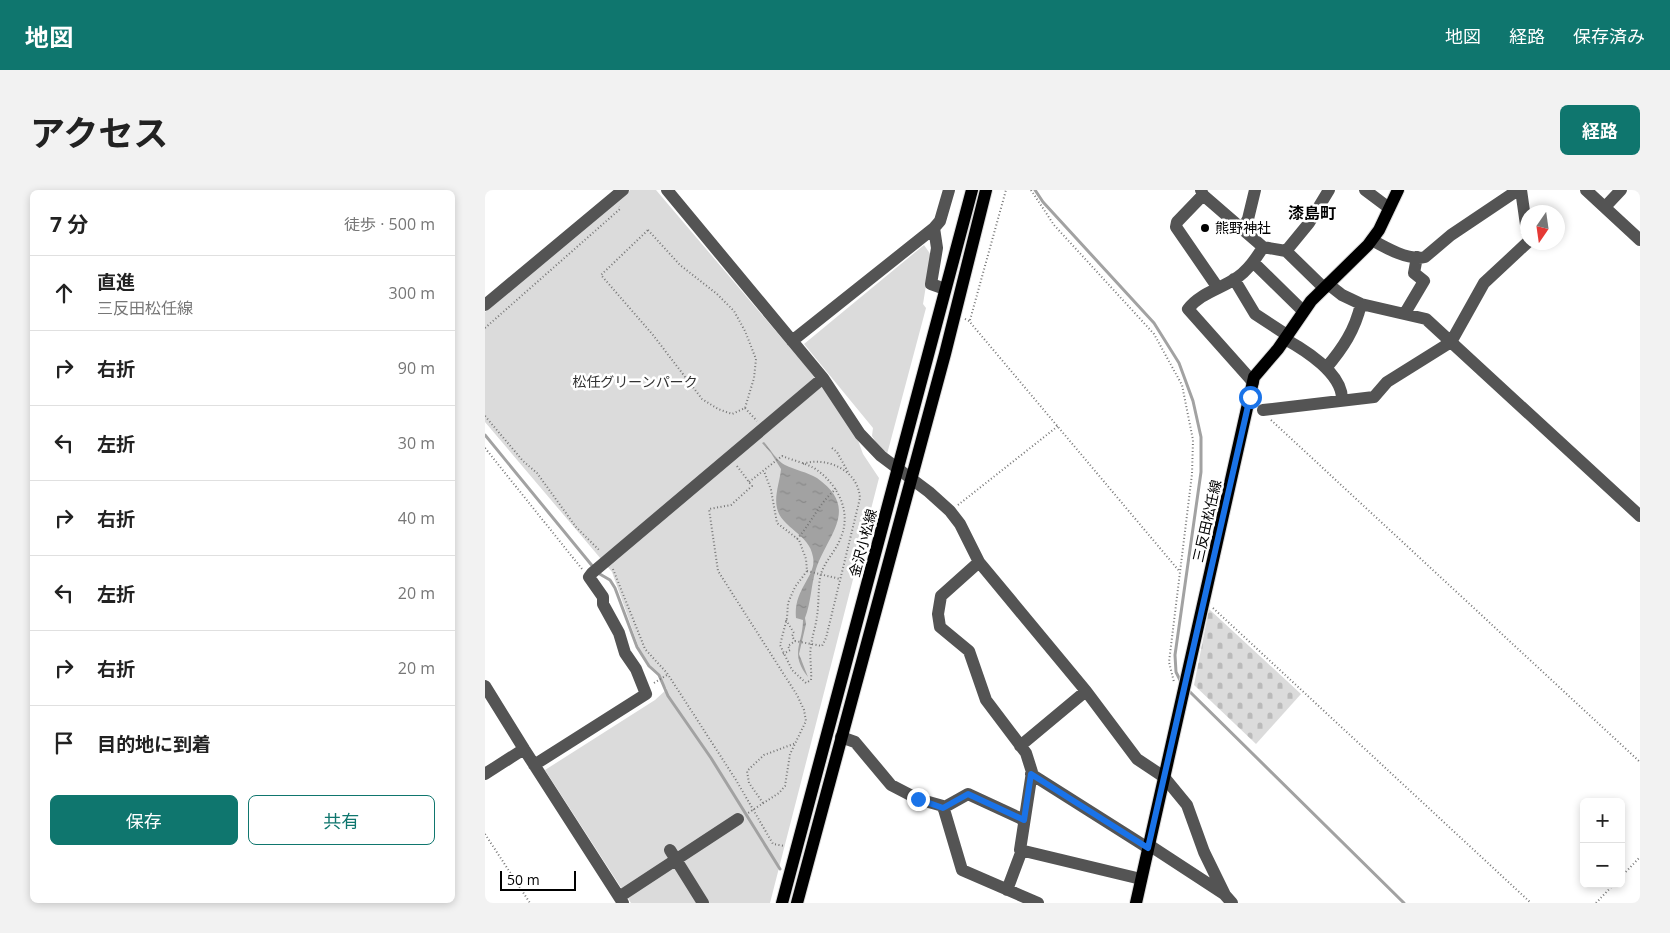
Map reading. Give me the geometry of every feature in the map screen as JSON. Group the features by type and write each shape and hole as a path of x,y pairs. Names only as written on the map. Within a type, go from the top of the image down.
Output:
{"main road":[{"name":"金沢小松線","path":"782,903 899,468 971,190"},
{"path":"797,903 955,316 986,190"},
{"name":"三反田松任線","path":"1136,903 1254,378 1286,337 1303,311 1372,240 1398,190"}],"street":[{"path":"485,304 623,190"},
{"path":"667,190 823,378 860,434 881,456 899,468 950,511 960,524 979,562 1086,691 1137,760 1164,777 1187,805 1204,852 1228,899"},
{"path":"792,340 941,222 949,190"},
{"path":"1243,228 1248,219 1255,190"},
{"path":"1286,251 1309,223 1329,190"},
{"path":"1365,190 1389,208"},
{"path":"1372,240 1388,249 1417,257 1425,257 1451,235 1519,190 1522,205"},
{"path":"1586,190 1640,240"},
{"path":"1605,207 1621,190"},
{"path":"1218,288 1176,227 1177,222 1202,192 1263,247 1286,251 1326,286 1361,304 1426,319 1640,516"},
{"path":"934,228 937,248 931,284 945,289"},
{"path":"1253,382 1188,310 1194,301 1234,279 1254,263 1263,247"},
{"path":"1263,410 1375,397 1387,382 1451,342 1484,282 1520,249"},
{"path":"1405,313 1425,281 1414,273 1417,257"},
{"path":"1254,263 1303,311"},
{"path":"1234,279 1255,314 1305,350 1325,368 1342,392 1342,400"},
{"path":"1325,368 1346,345 1357,321 1361,304"},
{"path":"534,766 646,694 636,669 625,653 619,633 603,604 603,597 591,575 823,378"},
{"path":"979,562 941,596 938,614 940,628 969,651 986,700 1026,753 1031,774 1020,850 1022,850 1007,890"},
{"path":"485,686 534,766 621,900 673,855 738,819"},
{"path":"1020,746 1086,691"},
{"path":"841,737 855,742 891,785 918,799 943,808 968,794 1024,820"},
{"path":"485,774 524,749"},
{"path":"1031,774 1148,846 1228,899"},
{"path":"943,808 961,870 1038,903"},
{"path":"1022,850 1141,879"},
{"path":"673,855 703,903"}],"path":[{"path":"969,321 1006,190"},
{"path":"1031,190 1054,225 1154,334 1182,385 1193,440 1192,474 1169,662 1172,677 1182,697"},
{"path":"485,328 620,209 613,199"},
{"path":"648,230 680,265 717,294 734,311 745,330 756,360 754,378 745,408 733,414 718,409 702,399 653,335 601,275 648,230"},
{"path":"955,316 969,321 1180,572"},
{"path":"745,408 764,428"},
{"path":"1263,410 1640,762"},
{"path":"485,416 523,461 537,473 576,527 606,561 620,583 645,649 668,674 773,844 785,846"},
{"path":"950,511 1058,426"},
{"path":"485,448 591,575"},
{"path":"783,654 790,650 788,646 795,642 822,646 826,638 860,498 859,486 848,472 837,452 832,448"},
{"path":"730,456 752,486 731,505 709,509 718,571 797,695 806,720 790,754 785,786 779,794 752,810"},
{"path":"749,482 763,470 782,456 813,468 836,489 843,508 845,521 841,538 830,553 821,574 818,614 811,645 813,664 811,680 805,683 792,670 780,645 788,603 795,587 807,571 807,559 797,539 777,523 771,490 763,470"},
{"path":"802,464 819,460 848,472"},
{"path":"797,539 811,524 823,500 836,489"},
{"path":"807,571 840,579"},
{"path":"1204,599 1531,903"},
{"path":"786,620 794,633 792,636 795,642"},
{"path":"657,681 668,674"},
{"path":"763,803 749,783 747,771 764,755 795,743"},
{"path":"485,834 530,903"},
{"path":"1625,873 1640,857"},
{"path":"1597,903 1610,888"}],"green space":[{"name":"松任グリーンパーク","path":"630,190 656,190 808,369 853,427 863,454 879,478 770,903 631,903 545,770 655,700 667,689 640,651 612,572 485,422 485,312"},
{"path":"924,245 931,255 923,304 926,308 886,458 872,436 873,428 804,344"},
{"path":"1209,609 1301,694 1256,744 1194,685"}],"water":[{"path":"764,442 782,463 817,478 830,489 837,501 839,511 833,533 816,569 805,618 806,624 799,654 808,677 799,661 798,648 803,620 796,618 796,608 801,591 812,570 813,557 807,542 784,521 777,508 776,499 781,469 762,443"}],"waterway":[{"path":"1035,190 1043,202 1154,323 1179,363 1193,401 1201,437 1201,472 1175,655 1176,672 1181,682"},
{"path":"485,435 594,568"},
{"path":"598,573 610,580 615,588 637,647 649,666 659,675 668,696 711,758 780,869"},
{"path":"1187,689 1404,903"}],"place":[{"name":"熊野神社","path":"1205,228"}],"district":[{"name":"漆島町","path":"1312,213"}],"route":[{"path":"918,799 943,806 943,808 968,794 1024,820 1031,774 1148,848 1250,397"}]}
